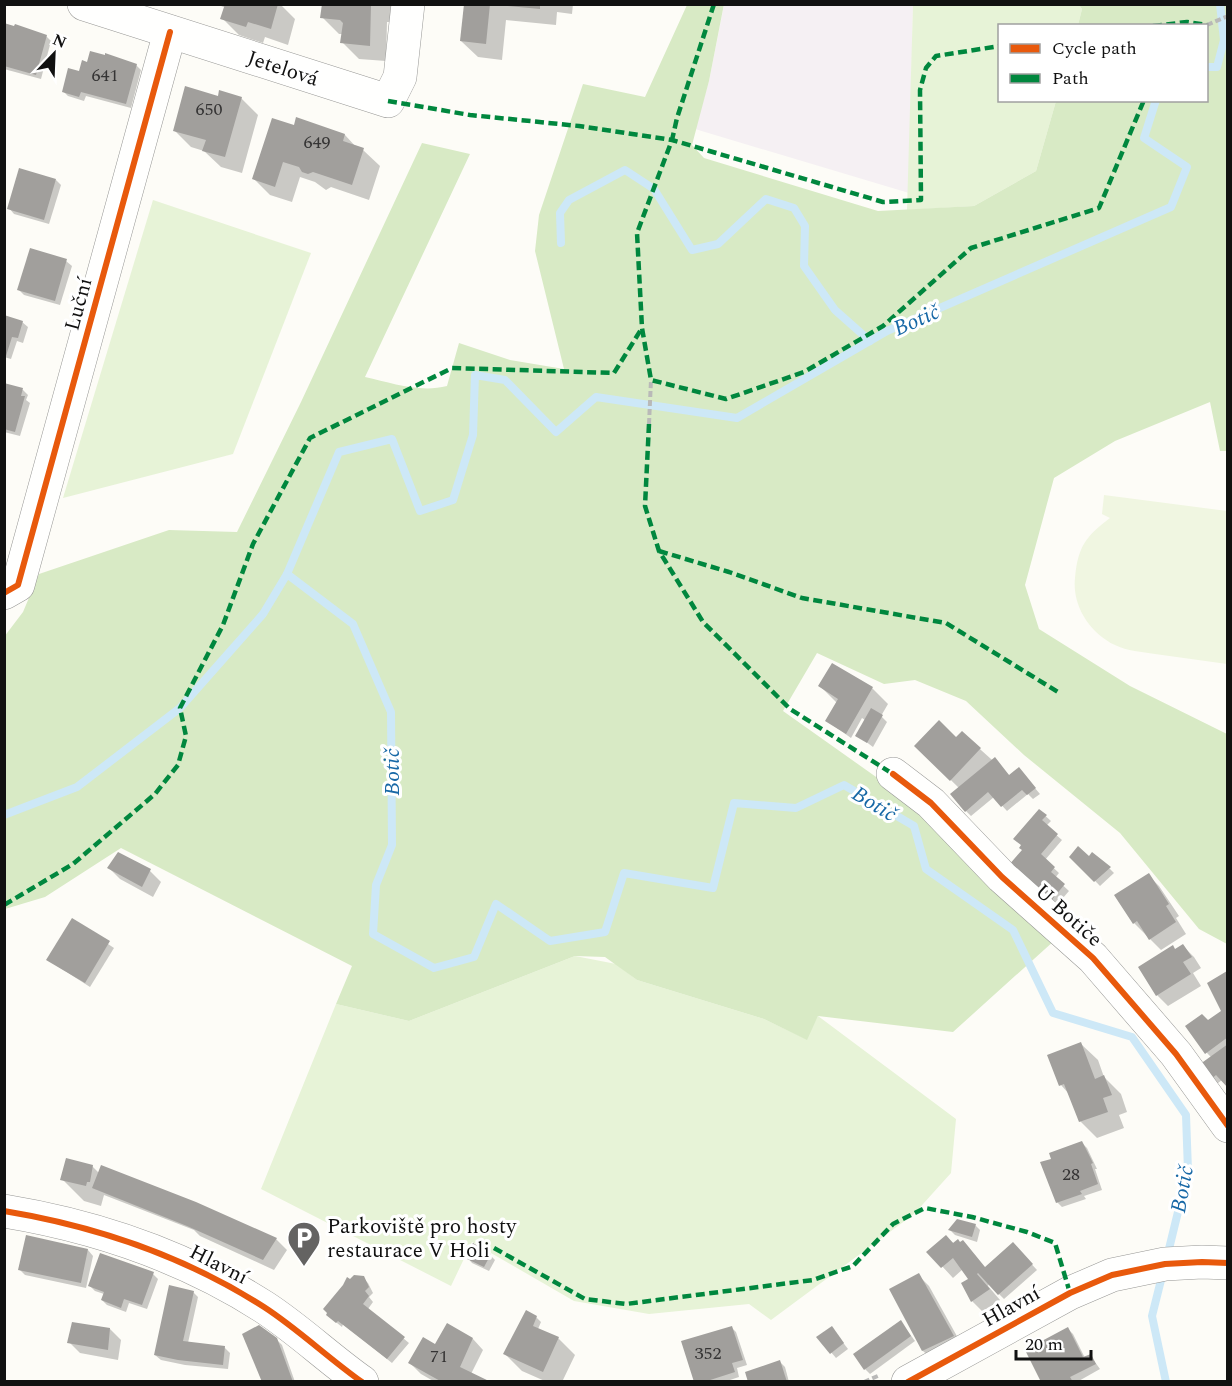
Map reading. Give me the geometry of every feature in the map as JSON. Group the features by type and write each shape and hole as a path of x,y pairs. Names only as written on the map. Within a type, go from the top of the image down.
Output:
{"street":[{"name":"Jetelová","path":"84,4 388,101 400,77 408,4"},
{"name":"Luční","path":"11,589 170,32"},
{"name":"U Botiče","path":"893,774 931,803 1002,877 1093,958 1176,1054 1227,1126"},
{"name":"Hlavní","path":"4,1211 87,1228 196,1268 265,1307 349,1378"},
{"name":"Hlavní","path":"908,1382 1070,1293 1112,1275 1134,1269 1215,1262"}],"path":[{"path":"1208,25 1227,16"},
{"path":"649,424 651,380"}],"shaded area":[{"path":"724,5 913,5 909,193 695,129 709,81"}],"green space":[{"path":"724,4 709,81 692,145 704,158 878,211 974,206 1036,171 1056,102 1208,102 1208,24 1078,24 1082,9 1079,5 1227,5 1227,451 1220,451 1210,402 1115,441 1054,478 1025,585 1039,629 1130,686 1227,734 1227,944 1199,929 1120,833 1024,755 966,701 915,680 884,684 817,653 783,711 910,801 970,868 1055,940 953,1032 818,1016 807,1040 764,1019 637,980 605,957 575,956 409,1021 336,1004 352,966 121,848 45,897 5,909 4,637 23,612 39,574 169,530 237,532 301,402 422,143 470,154 365,377 416,388 447,386 459,343 510,360 564,369 535,251 539,215 583,84 645,97 687,5"},
{"path":"913,5 1079,5 1082,9 1078,24 998,24 998,102 1056,102 1036,171 974,206 907,210"},
{"path":"153,200 311,253 233,454 63,498"},
{"path":"1104,495 1227,511 1227,664 1124,649 1106,640 1085,618 1076,599 1075,578 1078,558 1089,537 1110,518 1102,514"},
{"path":"575,956 616,964 637,980 764,1019 806,1039 818,1016 956,1119 951,1173 914,1214 771,1320 749,1304 649,1314 574,1301 472,1242 451,1286 261,1189 336,1004 409,1021"}],"building":[{"path":"225,4 278,4 271,29 248,22 246,27 220,19"},
{"path":"322,4 371,4 370,46 340,43 343,23 340,20 320,18"},
{"path":"464,4 490,4 486,44 460,41"},
{"path":"508,4 540,4 540,9 508,6"},
{"path":"4,23 14,26 15,24 47,35 36,75 4,66"},
{"path":"90,51 105,55 105,53 137,64 126,104 81,92 79,97 62,92 68,68 79,71 82,60 87,62"},
{"path":"185,86 218,96 219,90 242,97 225,157 202,151 206,140 173,131"},
{"path":"296,117 345,134 343,141 364,148 352,185 313,172 308,174 302,172 299,167 283,162 275,187 252,179 272,118 294,125"},
{"path":"19,168 56,179 44,220 7,209"},
{"path":"30,248 67,259 55,301 17,290"},
{"path":"4,315 23,321 18,338 12,337 5,359"},
{"path":"4,383 23,388 21,396 25,396 15,432 4,429"},
{"path":"832,663 873,687 846,734 825,721 838,699 818,686"},
{"path":"871,708 883,715 867,743 855,736"},
{"path":"939,720 956,737 962,731 981,748 950,781 914,746"},
{"path":"995,757 1009,775 1019,767 1036,788 1027,795 1022,790 1001,807 988,792 965,812 950,794"},
{"path":"1039,809 1047,815 1042,820 1058,834 1041,854 1055,867 1051,872 1065,884 1050,902 1008,866 1022,850 1019,848 1021,845 1013,839"},
{"path":"1078,846 1089,856 1092,852 1111,867 1094,882 1069,857"},
{"path":"118,852 151,869 142,887 107,868"},
{"path":"1149,873 1169,904 1166,906 1176,922 1149,940 1137,921 1133,924 1114,895"},
{"path":"72,918 110,941 85,983 46,960"},
{"path":"1183,944 1192,957 1183,962 1191,974 1156,996 1138,967 1173,945 1175,949"},
{"path":"1227,971 1228,1037 1205,1054 1185,1026 1202,1014 1208,1020 1221,1011 1207,983"},
{"path":"1081,1042 1095,1079 1104,1075 1112,1095 1103,1098 1108,1112 1079,1122 1064,1084 1059,1086 1047,1055"},
{"path":"1228,1044 1228,1088 1216,1075 1208,1082 1196,1067"},
{"path":"1082,1141 1093,1163 1091,1164 1098,1184 1080,1191 1082,1194 1056,1203 1040,1162 1051,1159 1049,1153"},
{"path":"66,1158 93,1165 90,1182 87,1182 86,1186 60,1180"},
{"path":"101,1165 196,1202 277,1238 263,1260 187,1226 92,1188"},
{"path":"957,1219 976,1224 972,1237 948,1230"},
{"path":"26,1235 88,1249 81,1283 18,1270"},
{"path":"946,1235 953,1243 958,1239 960,1242 963,1240 985,1267 1013,1242 1033,1264 998,1295 978,1273 990,1289 971,1302 961,1283 968,1279 953,1258 941,1268 926,1252"},
{"path":"473,1243 491,1254 484,1267 465,1258"},
{"path":"100,1253 154,1272 142,1305 124,1299 121,1308 101,1300 104,1292 88,1286"},
{"path":"919,1273 954,1336 922,1351 889,1289"},
{"path":"354,1275 364,1276 369,1287 365,1291 369,1296 363,1304 405,1337 387,1359 338,1321 336,1323 326,1315 323,1309 347,1277 350,1279"},
{"path":"169,1285 194,1291 183,1341 225,1346 223,1365 154,1355"},
{"path":"526,1310 537,1316 533,1326 559,1337 543,1372 503,1354"},
{"path":"901,1320 911,1336 864,1370 853,1354"},
{"path":"72,1322 110,1328 108,1350 67,1343"},
{"path":"447,1323 473,1338 460,1367 491,1382 442,1382 408,1363 423,1337 435,1344"},
{"path":"259,1325 277,1338 293,1382 262,1382 242,1334"},
{"path":"732,1326 743,1360 732,1363 735,1372 704,1382 694,1382 681,1341"},
{"path":"832,1326 844,1343 830,1354 816,1337"},
{"path":"1068,1327 1083,1357 1091,1354 1096,1364 1070,1377 1073,1382 1041,1382 1025,1350"},
{"path":"780,1360 787,1382 748,1382 745,1372"}],"waterway":[{"name":"Botič","path":"1208,67 1217,67 1224,40 1220,4"},
{"name":"Botič","path":"1155,102 1144,138 1187,167 1171,207 887,331 737,418 596,397 556,432 505,380 475,375 473,435 453,500 420,511 392,439 339,452 287,574 353,624 391,712 392,845 376,885 373,934 434,968 474,957 496,904 550,941 605,932 624,873 713,888 734,803 796,808 844,785 914,826 926,869 1013,930 1053,1013 1132,1037 1186,1115 1188,1171 1167,1257"},
{"path":"561,243 560,213 569,200 625,170 654,189 692,250 718,244 766,199 794,208 805,226 804,266 835,310 870,341"},
{"path":"4,815 77,787 180,708 263,614 287,574"},
{"name":"Botič","path":"1163,1272 1152,1316 1166,1382"}],"marked path":[{"path":"714,4 672,140 637,233 642,328 651,380 726,399 804,372 883,326 971,248 1099,208 1143,102"},
{"path":"1170,24 1187,22 1200,24"},
{"path":"388,101 470,115 579,126 672,140 883,202 921,200 920,90 926,68 936,56 998,46"},
{"path":"4,905 73,864 155,794 178,765 186,736 180,708 223,625 253,544 310,438 452,368 614,373 642,328"},
{"path":"649,424 645,506 659,551 703,622 790,709 893,774"},
{"path":"659,551 729,572 802,598 946,623 1058,692"},
{"path":"494,1248 585,1299 626,1304 813,1280 853,1266 893,1224 925,1208 972,1217 1027,1232 1055,1243 1070,1293"}],"cycle path":[{"path":"4,593 18,585 170,32"},
{"path":"893,774 931,803 1002,877 1093,958 1176,1054 1228,1126"},
{"path":"4,1211 38,1217 106,1235 203,1273 264,1307 362,1382"},
{"path":"908,1382 1070,1293 1112,1275 1165,1264 1228,1263"}],"place":[{"name":"Parkoviště pro hosty restaurace V Holi","path":"304,1267"}]}
